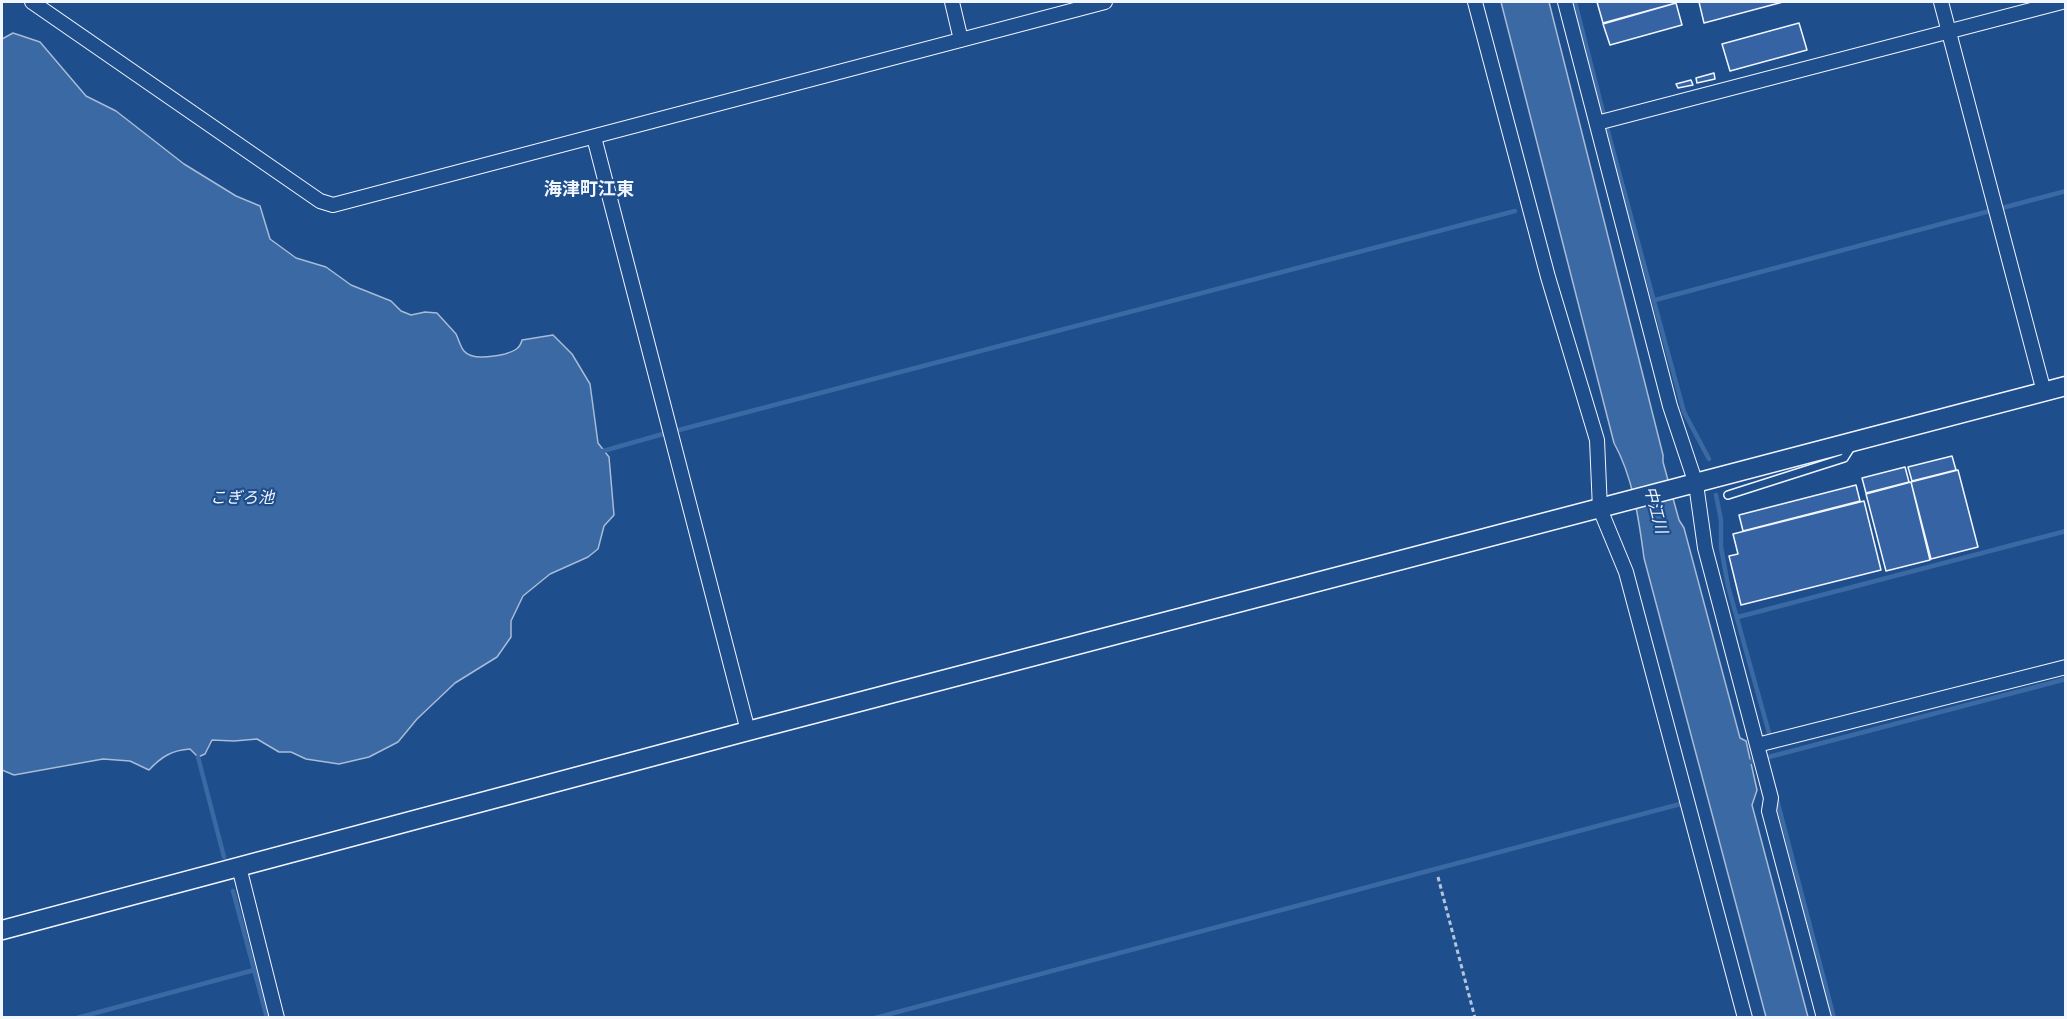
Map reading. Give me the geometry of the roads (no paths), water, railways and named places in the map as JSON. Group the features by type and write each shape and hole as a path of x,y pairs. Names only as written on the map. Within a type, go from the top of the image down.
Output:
{"street":[{"path":"32,2 320,201 333,205 1105,2"},
{"path":"952,2 961,40"},
{"path":"1475,2 1548,277 1598,440 1608,506 1744,1017"},
{"path":"1565,2 1758,747 1771,798 1769,811 1824,1017"},
{"path":"1941,2 2044,392"},
{"path":"1597,123 2062,2"},
{"path":"594,137 748,731"},
{"path":"2,930 748,731 2066,387"},
{"path":"1758,747 2066,667"},
{"path":"239,867 278,1017"}],"lane":[{"path":"1728,495 1844,458 1854,442"}],"water":[{"name":"中江川","path":"1501,2 1549,2 1663,462 1679,520 1684,528 1740,738 1746,741 1757,790 1752,805 1808,1017 1766,1017 1644,558 1631,484 1614,443"},
{"name":"こぎろ池","path":"13,33 40,42 86,96 116,111 184,164 236,196 260,206 270,239 296,258 326,267 351,285 391,301 401,311 411,315 425,312 437,313 456,334 464,351 472,356 505,354 520,346 522,340 553,335 572,354 590,384 598,443 609,457 614,515 604,526 598,549 588,557 550,574 523,596 511,621 511,637 497,657 455,683 417,719 398,742 369,757 339,764 306,759 291,752 279,752 257,739 212,740 205,754 198,757 190,749 178,751 162,758 149,770 130,761 103,759 14,775 2,770 2,39"}],"waterway":[{"path":"1575,2 1603,112"},
{"path":"1607,128 1684,412 1709,459"},
{"path":"2002,208 2066,191"},
{"path":"675,431 1515,211"},
{"path":"1655,300 1990,211"},
{"path":"603,451 663,434"},
{"path":"1716,495 1721,520 1721,547 1728,586 1769,733"},
{"path":"1738,617 2066,531"},
{"path":"1746,763 2066,679"},
{"path":"198,757 224,857"},
{"path":"1776,796 1834,1018"},
{"path":"875,1018 1684,803"},
{"path":"233,891 267,1018"},
{"path":"77,1018 254,970"}],"district":[{"name":"海津町江東","path":"589,190"}]}
